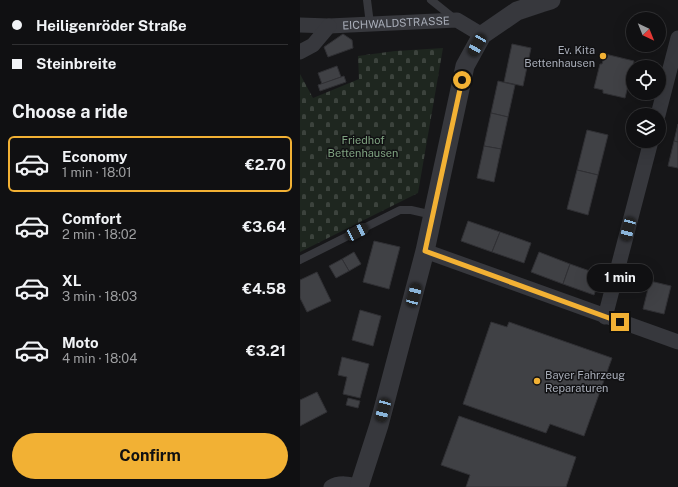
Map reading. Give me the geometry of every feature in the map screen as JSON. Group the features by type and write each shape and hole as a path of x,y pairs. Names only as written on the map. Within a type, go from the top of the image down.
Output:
{"street":[{"path":"331,487 335,485 350,484 359,486 379,425 425,251 465,66 482,35 518,6 551,0"},
{"name":"EICHWALDSTRASSE","path":"300,25 329,26 457,20 482,35"},
{"path":"300,52 313,45 329,26"},
{"path":"660,108 678,38"},
{"path":"605,316 649,148"},
{"path":"425,251 678,342"}],"lane":[{"path":"367,0 370,24"},
{"path":"431,0 457,20"},
{"path":"300,260 400,210 411,210 433,215"}],"green space":[{"name":"Friedhof Bettenhausen","path":"443,48 418,193 300,252 300,74 313,98 359,79 358,56 395,51"}],"building":[{"path":"343,34 352,40 353,48 328,57 324,47"},
{"path":"512,44 531,48 523,86 504,82"},
{"path":"605,54 630,60 626,60 625,98 603,93 603,90 594,88 600,64 602,64"},
{"path":"337,66 341,77 322,84 318,73"},
{"path":"344,76 346,82 320,91 318,85"},
{"path":"498,81 515,85 508,117 491,113"},
{"path":"491,113 508,117 501,149 484,146"},
{"path":"678,124 678,142 674,141"},
{"path":"587,130 608,135 598,175 577,170"},
{"path":"674,141 678,142 678,168 668,166"},
{"path":"484,146 501,149 494,182 477,178"},
{"path":"577,170 598,175 588,215 567,209"},
{"path":"468,221 500,232 492,252 461,241"},
{"path":"500,232 531,243 524,263 492,252"},
{"path":"374,241 400,247 389,289 363,282"},
{"path":"354,252 361,264 349,271 342,259"},
{"path":"539,252 570,264 563,284 531,272"},
{"path":"342,259 349,271 336,278 329,266"},
{"path":"570,264 601,275 594,295 563,284"},
{"path":"317,272 331,301 307,312 300,298 300,280"},
{"path":"650,281 671,286 664,314 643,309"},
{"path":"360,310 381,316 373,346 352,340"},
{"name":"Bayer Fahrzeug Reparaturen","path":"491,322 507,327 509,322 612,358 584,436 550,424 546,433 463,404"},
{"path":"342,357 369,364 360,398 343,394 347,377 338,375"},
{"path":"317,392 327,412 300,426 300,400"},
{"path":"348,398 360,401 358,408 346,405"},
{"path":"459,416 576,457 566,487 466,487 470,475 441,465"}],"place":[{"name":"Ev. Kita Bettenhausen","path":"603,56"},
{"name":"Bayer Fahrzeug Reparaturen","path":"537,381"}],"route":[{"path":"462,80 425,251 620,322"}]}
